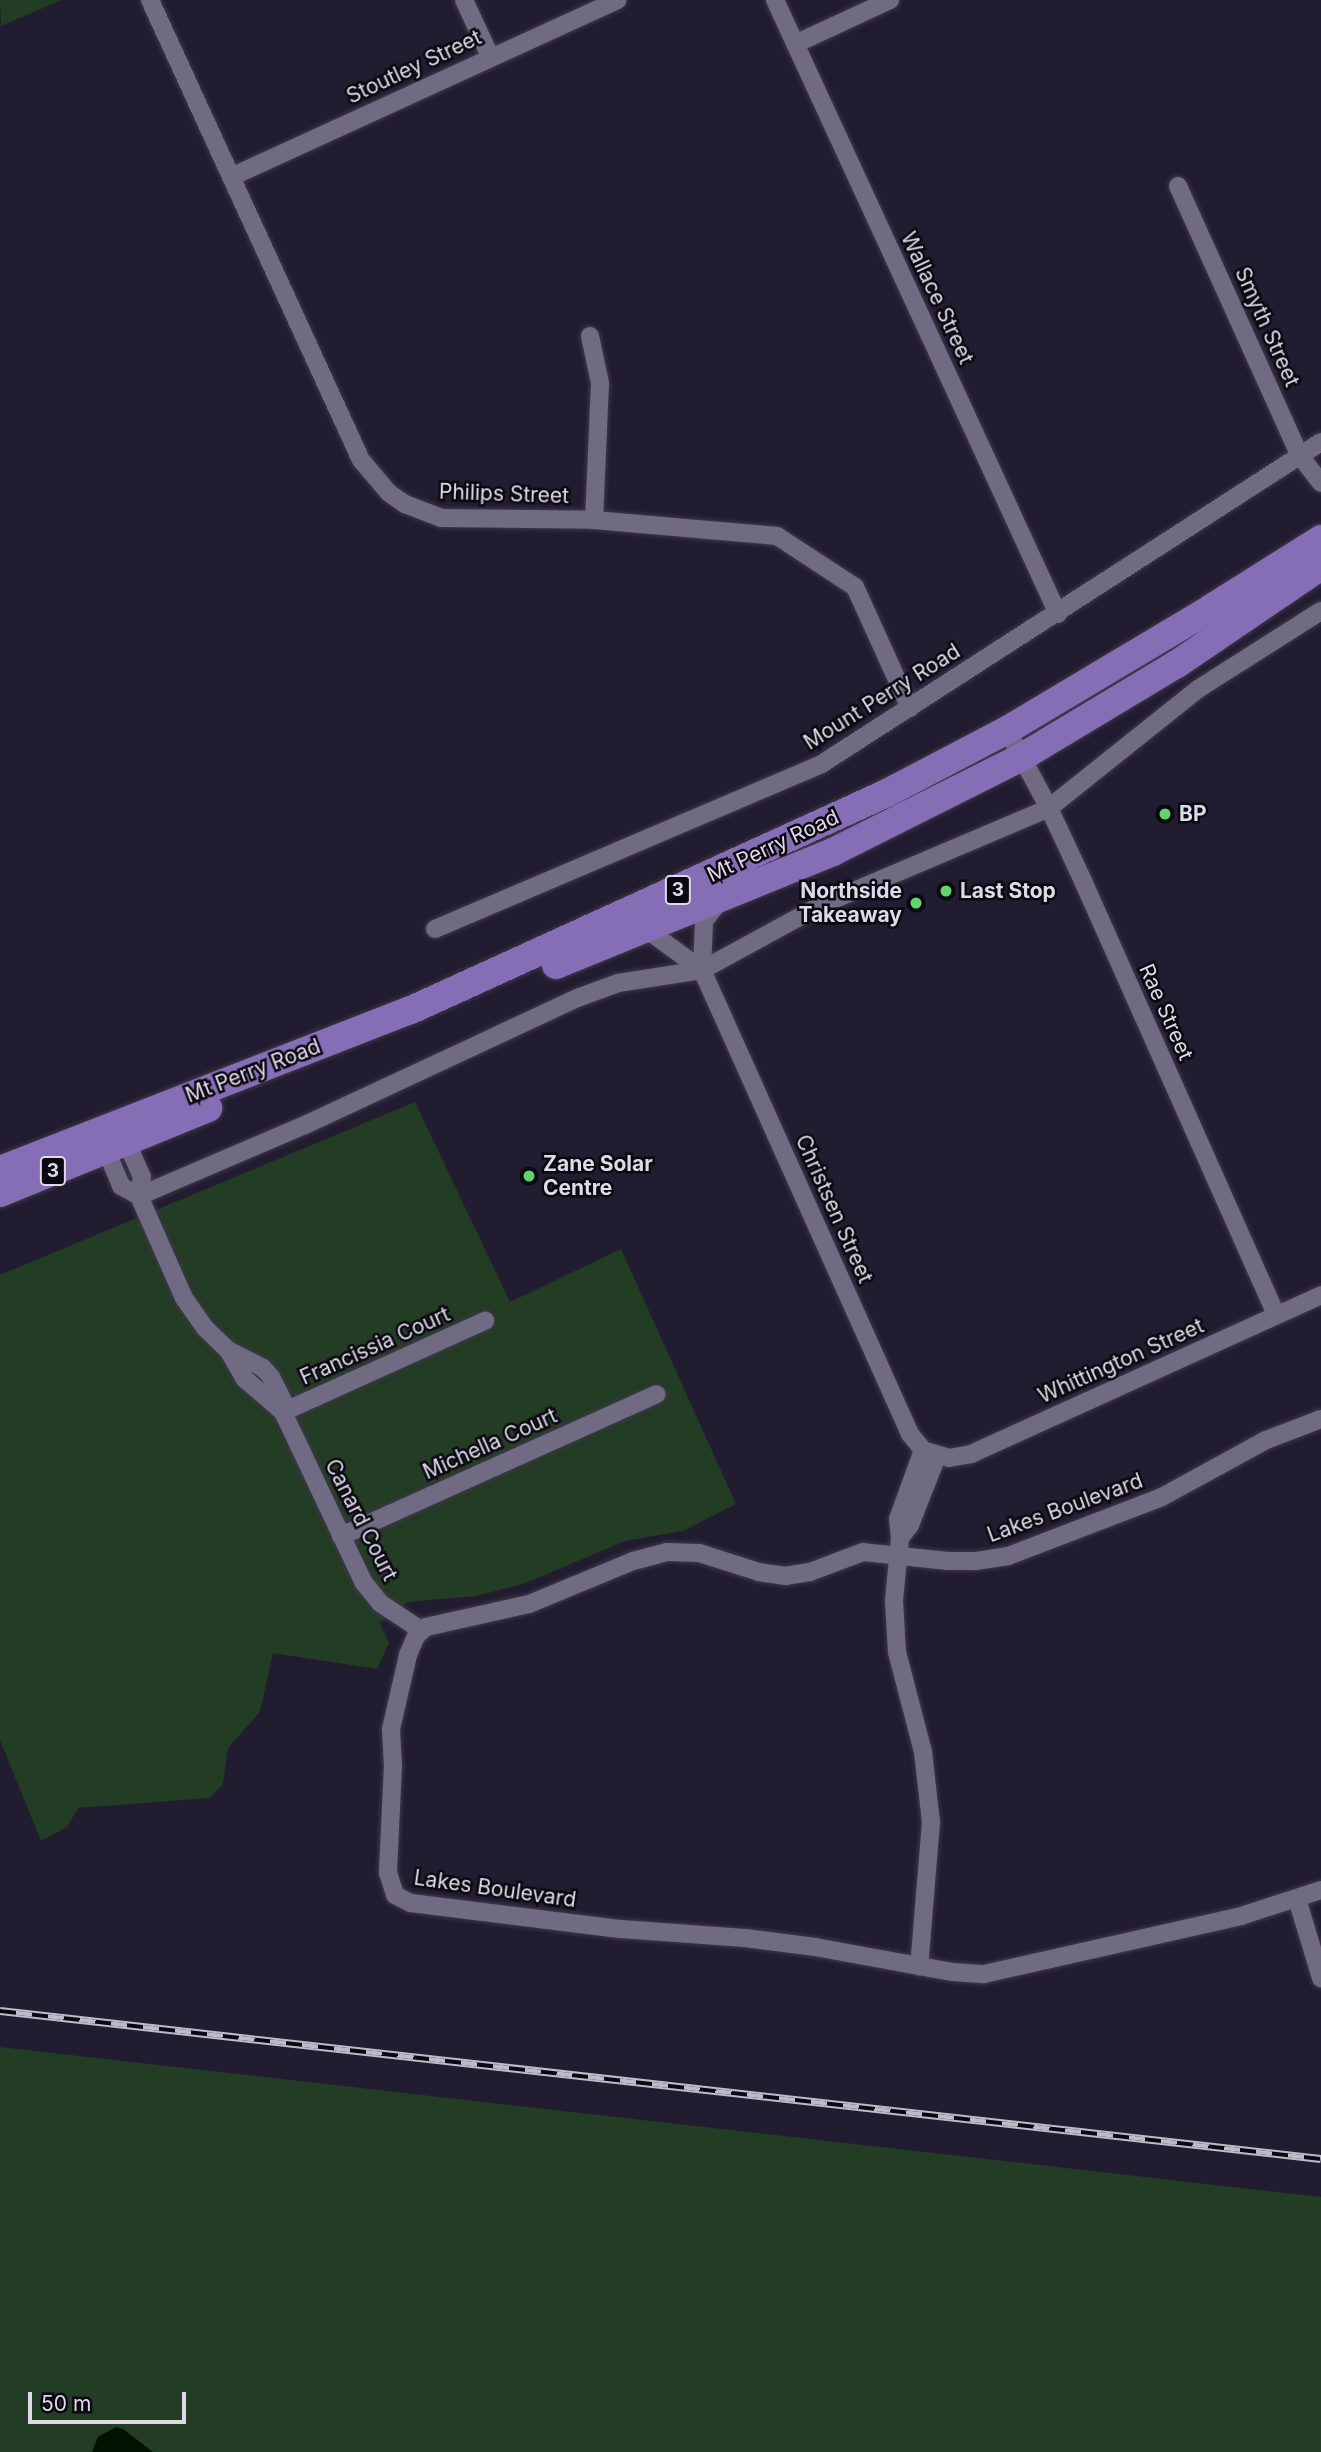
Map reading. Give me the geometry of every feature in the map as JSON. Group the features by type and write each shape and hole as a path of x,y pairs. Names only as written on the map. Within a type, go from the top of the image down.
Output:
{"main road":[{"name":"Mt Perry Road","path":"0,1193 112,1136 411,1010 887,793 1007,730 1321,539"},
{"name":"Mt Perry Road","path":"0,1170 112,1136 646,929 833,852 1022,757 1177,664 1321,566"}],"street":[{"name":"Philips Street","path":"150,0 361,460 382,486 405,504 441,518 594,520 766,533 789,541 855,587 910,708"},
{"path":"464,0 490,56"},
{"name":"Stoutley Street","path":"231,177 617,0"},
{"name":"Wallace Street","path":"775,0 1058,614"},
{"path":"794,44 890,0"},
{"name":"Smyth Street","path":"1178,186 1300,456 1321,483"},
{"path":"590,336 600,383 594,520"},
{"name":"Mount Perry Road","path":"435,929 820,765 1321,442"},
{"path":"139,1196 305,1125 580,997 618,983 702,970 821,905 1049,808 1198,689 1321,611"},
{"name":"Rae Street","path":"1007,730 1049,808 1276,1315"},
{"name":"Christsen Street","path":"722,898 704,921 702,970 909,1434 930,1453"},
{"name":"Christsen Street","path":"646,929 702,970"},
{"path":"112,1136 121,1185 139,1196 184,1298 205,1328 228,1350 245,1379 283,1412"},
{"name":"Whittington Street","path":"930,1453 971,1454 1321,1295"},
{"name":"Francissia Court","path":"283,1412 485,1321"},
{"name":"Michella Court","path":"341,1536 657,1394"},
{"name":"Canard Court","path":"283,1412 341,1536 372,1594 421,1630"},
{"name":"Lakes Boulevard","path":"1321,1419 1266,1440 1162,1497 1027,1550 975,1561 898,1547 863,1552 810,1572 786,1576 759,1572 699,1553 667,1552 632,1561 529,1604 421,1630 408,1655 391,1729 393,1765 388,1873 391,1890 399,1898 411,1903 621,1929 792,1944 919,1967 984,1974 1241,1916 1321,1890"},
{"path":"919,1967 931,1822 923,1752 897,1652 894,1600 898,1547 910,1525 930,1453"},
{"path":"1297,1899 1321,1978"}],"green space":[{"path":"0,0 62,0 1,26"},
{"path":"415,1102 510,1302 621,1249 736,1504 683,1531 625,1541 526,1583 476,1596 408,1602 380,1623 389,1643 377,1669 273,1653 260,1712 228,1748 223,1784 210,1798 78,1808 67,1827 41,1841 0,1740 0,1275"},
{"path":"0,2047 1321,2197 1321,2452 0,2452"}],"shaded area":[{"path":"116,2427 123,2429 153,2452 92,2452 98,2437"}],"railway":[{"path":"0,2011 1321,2159"}],"place":[{"name":"BP","path":"1165,814"},
{"name":"Last Stop","path":"946,891"},
{"name":"Northside Takeaway","path":"916,903"},
{"name":"Zane Solar Centre","path":"529,1176"}]}
